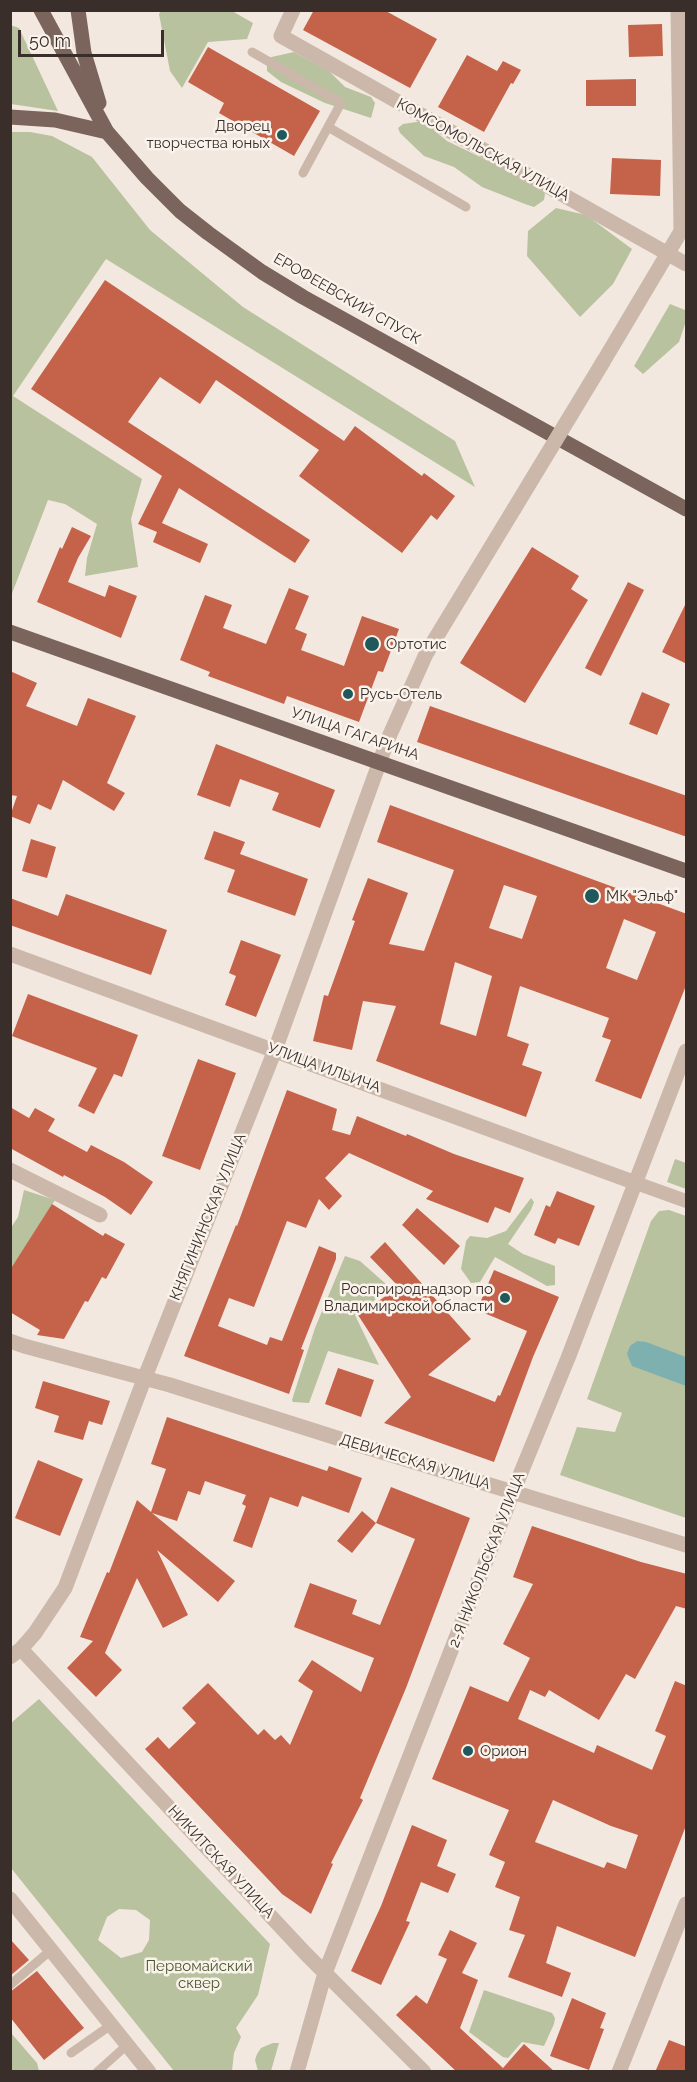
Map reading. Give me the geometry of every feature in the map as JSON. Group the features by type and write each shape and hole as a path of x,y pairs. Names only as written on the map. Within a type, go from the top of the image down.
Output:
{"main road":[{"name":"ЕРОФЕЕВСКИЙ СПУСК","path":"41,10 107,132 180,212 262,272 303,297 687,509"},
{"path":"10,117 55,120 107,132 84,53 78,10"},
{"name":"УЛИЦА ГАГАРИНА","path":"10,632 687,871"}],"street":[{"name":"КОМСОМОЛЬСКАЯ УЛИЦА","path":"293,10 280,36 687,264"},
{"name":"КНЯГИНИНСКАЯ УЛИЦА","path":"16,1653 35,1633 65,1588 145,1377 275,1050 378,762 426,654 681,231 682,40 678,10"},
{"name":"УЛИЦА ИЛЬИЧА","path":"10,954 636,1183"},
{"name":"2-Я НИКОЛЬСКАЯ УЛИЦА","path":"297,2072 325,1973 687,1051"},
{"path":"10,1170 100,1215"},
{"path":"636,1183 687,1201"},
{"name":"ДЕВИЧЕСКАЯ УЛИЦА","path":"10,1341 145,1377 687,1545"},
{"name":"НИКИТСКАЯ УЛИЦА","path":"16,1653 47,1679 325,1973 424,2072"},
{"path":"10,1899 149,2072"},
{"path":"619,2072 687,1904"}],"lane":[{"path":"252,52 341,103 303,173"},
{"path":"328,127 466,207"},
{"path":"10,1985 51,1950"},
{"path":"71,2053 111,2025"},
{"path":"97,2072 127,2045"}],"green space":[{"path":"161,11 232,11 253,23 247,39 208,42 182,88 170,71 159,14"},
{"path":"10,25 19,28 58,111 11,104"},
{"path":"294,52 329,71 345,87 371,97 375,103 371,118 325,103 281,82 267,71 267,58"},
{"path":"423,121 447,141 540,186 545,194 544,200 534,207 525,204 482,187 454,167 424,156 400,133 398,128 403,124"},
{"path":"11,132 30,132 52,136 92,157 150,230 243,307 455,441 475,487 106,259 13,396 142,479 131,519 138,567 85,576 87,558 97,524 65,504 48,500 11,596"},
{"path":"556,208 586,215 632,249 613,284 580,317 527,256 528,231"},
{"path":"670,304 685,310 686,321 679,342 643,374 634,366"},
{"path":"675,1159 686,1163 686,1189 667,1182"},
{"path":"24,1190 55,1200 11,1270 10,1229 18,1217"},
{"path":"531,1198 534,1202 531,1210 508,1244 523,1254 555,1266 555,1285 547,1286 495,1257 480,1282 471,1283 461,1269 466,1241 470,1236 487,1238 506,1231"},
{"path":"669,1210 686,1216 686,1518 560,1475 577,1427 615,1432 622,1413 587,1399 651,1221 659,1211"},
{"path":"345,1256 360,1261 387,1285 388,1290 355,1315 379,1365 328,1351 309,1403 293,1402 315,1328"},
{"name":"Первомайский сквер","path":"39,1699 270,1944 258,1995 236,2028 241,2037 234,2053 232,2071 174,2071 11,1868 11,1723","holes":["119,1909 136,1910 150,1920 149,1940 142,1952 121,1958 98,1940 107,1917"]},
{"path":"484,1990 552,2013 555,2018 554,2024 544,2046 522,2042 508,2058 503,2057 469,2032"},
{"path":"11,2033 37,2063 39,2071 11,2071"},
{"path":"279,2043 271,2071 258,2071 255,2060 257,2054 261,2048"}],"water":[{"path":"637,1341 646,1342 686,1357 686,1386 632,1366 627,1354 630,1346"}],"building":[{"path":"314,10 384,10 437,39 410,88 303,30"},
{"path":"662,24 663,56 629,57 628,25"},
{"name":"Дворец творчества юных","path":"208,47 320,111 294,156 219,113 224,103 188,82"},
{"path":"467,55 497,71 503,61 521,70 513,84 511,83 484,132 438,107"},
{"path":"636,79 636,106 586,106 586,80"},
{"path":"612,158 661,160 660,196 610,194"},
{"path":"105,280 344,441 355,426 422,476 424,473 455,496 437,520 431,515 402,553 299,476 319,450 216,380 200,404 160,377 128,422 310,540 295,563 179,488 162,523 208,544 200,563 153,542 157,532 138,524 162,476 31,389"},
{"path":"72,527 91,536 68,582 105,597 109,585 137,596 121,638 37,602 60,547 62,549"},
{"path":"532,547 579,576 571,589 588,600 525,703 460,663"},
{"path":"628,582 644,590 601,676 585,668"},
{"path":"289,588 309,596 295,629 307,634 301,650 344,666 362,616 399,629 383,672 378,671 359,722 287,696 284,704 208,676 210,672 180,660 205,595 232,605 223,628 266,644"},
{"path":"687,601 687,664 662,652"},
{"path":"10,671 37,683 26,706 77,726 88,698 136,716 107,783 125,793 114,811 63,780 51,810 38,804 30,824 10,816 17,796 10,795"},
{"path":"642,692 670,704 657,735 629,724"},
{"path":"430,706 687,796 687,837 417,742"},
{"path":"216,744 335,790 320,828 272,810 279,793 240,779 230,807 197,795"},
{"path":"390,805 687,914 687,983 641,1099 595,1081 611,1040 602,1037 609,1018 520,986 507,1036 529,1044 522,1065 542,1072 526,1117 376,1061 396,1006 363,1001 352,1050 313,1041 324,995 328,996 368,878 408,893 389,944 424,951 454,870 377,842","holes":["504,885 537,896 522,939 489,928","624,919 656,932 637,980 606,968","455,962 492,976 476,1036 440,1024"]},
{"path":"214,831 245,842 240,854 308,879 295,916 227,892 235,870 204,859"},
{"path":"31,839 56,847 47,878 22,871"},
{"path":"66,894 167,930 151,975 10,925 10,898 58,916"},
{"path":"241,940 281,955 256,1017 225,1005 236,976 229,973"},
{"path":"28,994 138,1035 122,1077 114,1074 94,1114 78,1106 97,1068 12,1036"},
{"path":"198,1059 236,1073 200,1170 162,1156"},
{"path":"287,1090 337,1109 332,1130 350,1135 357,1116 454,1154 524,1178 510,1213 495,1207 488,1223 426,1199 433,1191 349,1153 325,1178 342,1196 329,1210 319,1199 306,1228 287,1221 254,1307 229,1298 218,1326 267,1345 270,1337 282,1341 319,1246 336,1253 336,1259 301,1349 304,1350 289,1394 184,1356 237,1226"},
{"path":"10,1107 29,1118 35,1108 55,1119 48,1131 87,1152 91,1145 124,1162 153,1182 131,1215 105,1197 10,1148"},
{"path":"557,1191 595,1206 579,1246 558,1238 555,1244 534,1235 546,1205 550,1207"},
{"path":"52,1204 103,1236 105,1233 125,1244 106,1279 102,1277 88,1302 85,1301 64,1339 37,1335 40,1330 10,1312 10,1270"},
{"path":"417,1208 460,1246 444,1265 402,1225"},
{"path":"385,1242 471,1339 428,1375 495,1402 498,1395 500,1396 527,1331 477,1310 494,1270 559,1297 533,1357 494,1462 384,1423 411,1397 358,1315 399,1287 370,1257"},
{"path":"338,1368 374,1380 361,1417 325,1404"},
{"path":"43,1381 110,1401 102,1425 89,1421 83,1440 54,1432 59,1416 35,1408"},
{"path":"167,1417 327,1471 329,1466 362,1478 349,1513 302,1496 298,1507 270,1497 252,1548 233,1541 246,1506 242,1504 246,1495 205,1481 200,1495 188,1491 177,1521 152,1513 235,1581 218,1602 157,1550 188,1615 163,1628 137,1578 105,1653 122,1670 96,1697 67,1668 93,1641 80,1637 107,1572 109,1573 137,1500 151,1512 166,1469 151,1464"},
{"path":"38,1460 83,1479 60,1536 15,1518"},
{"path":"391,1487 470,1518 406,1688 360,1798 363,1800 331,1863 333,1864 311,1914 282,1894 145,1749 158,1737 169,1749 196,1723 182,1708 208,1683 258,1735 264,1729 275,1740 281,1735 290,1745 313,1691 298,1681 312,1660 361,1692 374,1658 294,1627 310,1583 357,1600 352,1614 380,1625 415,1539 376,1523"},
{"path":"362,1511 376,1523 352,1553 337,1541"},
{"path":"532,1526 641,1562 687,1574 687,1609 676,1606 635,1679 626,1674 599,1720 549,1690 545,1697 530,1690 518,1719 594,1753 597,1745 652,1770 666,1736 655,1731 675,1681 687,1686 687,1823 635,1957 557,1926 546,1963 571,1973 562,1997 508,1977 525,1935 509,1930 520,1897 495,1887 505,1862 489,1855 509,1810 432,1779 470,1686 508,1702 530,1658 503,1644 533,1584 513,1577","holes":["553,1800 611,1826 638,1835 626,1869 607,1862 604,1868 535,1842"]},
{"path":"412,1825 447,1840 437,1866 456,1874 448,1893 421,1882 406,1921 410,1922 381,1985 351,1971 381,1906"},
{"path":"450,1930 477,1943 462,1973 478,1980 460,2028 503,2068 524,2044 555,2072 457,2072 396,2015 416,1995 427,2004 447,1959 438,1955"},
{"path":"10,1939 29,1960 10,1976"},
{"path":"37,1971 84,2028 44,2060 10,2017 10,1992"},
{"path":"572,1998 606,2013 600,2028 604,2029 589,2070 550,2056"},
{"path":"669,2040 687,2047 687,2072 655,2072"}],"place":[{"name":"Дворец творчества юных","path":"282,135"},
{"name":"Ортотис","path":"372,644"},
{"name":"Русь-Отель","path":"348,694"},
{"name":"МК \"Эльф\"","path":"592,896"},
{"name":"Росприроднадзор по Владимирской области","path":"505,1298"},
{"name":"Орион","path":"468,1751"}]}
